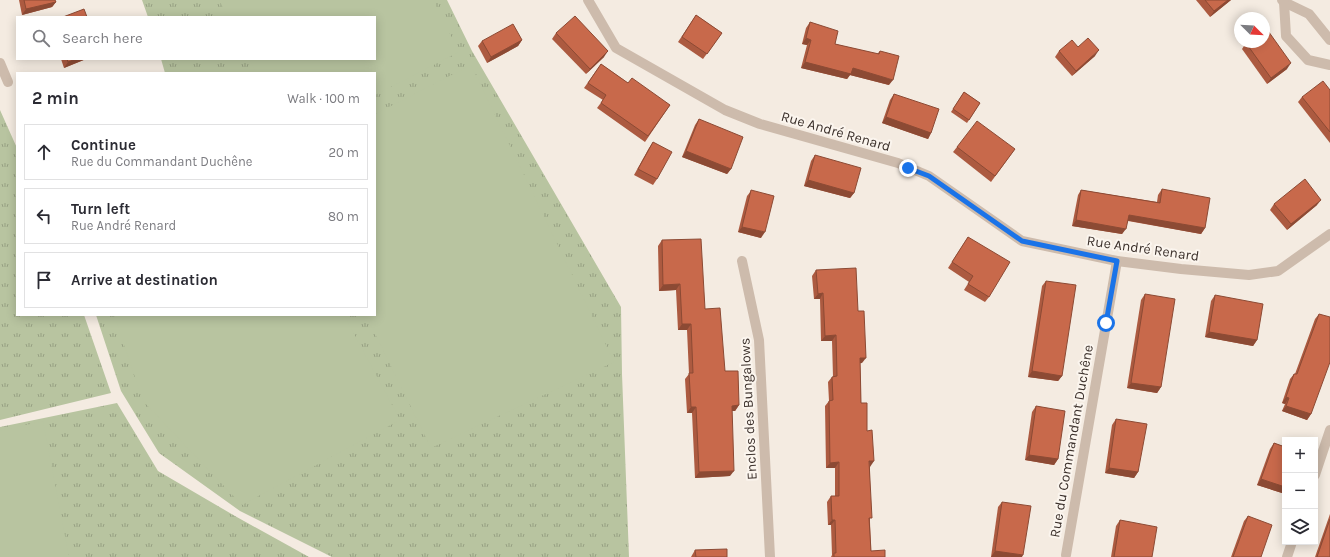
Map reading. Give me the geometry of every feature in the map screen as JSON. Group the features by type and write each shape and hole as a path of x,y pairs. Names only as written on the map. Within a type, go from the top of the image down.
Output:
{"street":[{"name":"Rue André Renard","path":"588,0 616,48 725,110 760,124 898,163 929,176 1022,241 1117,261 1181,269 1249,275 1278,271 1329,237"},
{"path":"1283,1 1309,14 1330,40"},
{"path":"1283,1 1286,36 1308,60 1330,64"},
{"path":"0,63 8,82"},
{"name":"Enclos des Bungalows","path":"742,261 760,340 770,557"},
{"name":"Rue du Commandant Duchêne","path":"1066,555 1117,261"},
{"path":"1316,473 1330,430"},
{"path":"1287,557 1291,545"}],"green space":[{"path":"142,0 447,0 472,51 621,307 629,557 332,557 240,511 159,453 121,391 96,316 376,316 376,72 165,72 161,60 376,60 376,16 148,16"},
{"path":"219,0 433,0 459,52 376,94 376,72 256,72 250,60 376,60 376,16 227,16"},
{"path":"471,65 614,362 431,448 366,316 376,316 376,113"},
{"path":"0,110 16,146 16,316 84,316 111,393 0,420"},
{"path":"114,316 345,316 400,420 242,505 143,401"},
{"path":"117,403 158,471 309,557 0,557 0,427"},
{"path":"43,421 69,557 0,557 0,431"}],"building":[{"path":"24,0 55,0 56,2 26,9"},
{"path":"1205,0 1228,0 1214,11"},
{"path":"84,9 87,16 66,16"},
{"path":"696,15 722,33 707,54 682,37"},
{"path":"575,16 608,51 590,69 556,33"},
{"path":"810,22 838,31 835,44 879,54 880,51 899,56 893,80 853,68 851,74 805,62 811,40 806,38"},
{"path":"513,24 522,40 491,57 482,41"},
{"path":"1270,34 1291,63 1271,78 1250,48 1270,48"},
{"path":"1088,38 1099,50 1076,71 1059,51 1072,40 1078,47"},
{"path":"601,64 628,83 632,78 670,105 648,136 601,103 606,95 588,83"},
{"path":"1323,81 1330,90 1330,132 1302,97"},
{"path":"964,92 980,103 969,120 953,109"},
{"path":"894,94 939,109 931,133 886,117"},
{"path":"699,119 743,137 731,169 686,151"},
{"path":"977,121 1015,149 995,176 957,147"},
{"path":"653,142 672,152 657,179 638,169"},
{"path":"815,155 861,168 854,193 808,180"},
{"path":"1305,179 1321,200 1291,224 1274,204"},
{"path":"1162,189 1210,198 1205,228 1129,215 1126,229 1076,220 1081,190 1160,203"},
{"path":"751,190 774,196 765,232 742,227"},
{"path":"968,237 1010,262 989,297 968,284 973,276 952,262"},
{"path":"701,239 705,309 720,308 725,371 738,371 739,405 732,406 734,471 699,472 696,407 691,407 689,373 693,373 691,324 682,324 680,284 663,285 662,240"},
{"path":"856,268 858,311 864,311 866,358 860,358 861,403 867,403 867,431 872,430 874,461 869,461 872,518 869,518 871,551 885,550 885,557 834,557 834,553 836,553 835,520 832,520 831,496 839,496 839,462 830,463 829,401 833,400 832,377 837,376 836,335 825,336 823,293 818,294 816,270"},
{"path":"1046,281 1076,285 1062,376 1032,371"},
{"path":"1145,294 1175,299 1161,387 1131,383"},
{"path":"1215,295 1263,304 1257,340 1209,332"},
{"path":"1319,314 1330,317 1330,362 1311,414 1286,406 1289,398 1286,397 1294,374 1297,374"},
{"path":"1036,406 1065,411 1058,459 1029,455"},
{"path":"1116,419 1147,424 1138,472 1109,468"},
{"path":"1274,443 1282,446 1282,486 1261,479"},
{"path":"1002,502 1031,506 1023,555 995,551"},
{"path":"1248,516 1272,525 1261,557 1233,557"},
{"path":"1330,519 1330,557 1317,557"},
{"path":"1120,520 1157,527 1152,557 1114,557"},
{"path":"727,549 727,557 696,557 695,550"}],"route":[{"path":"908,168 929,176 1022,241 1117,261 1106,323"}]}
